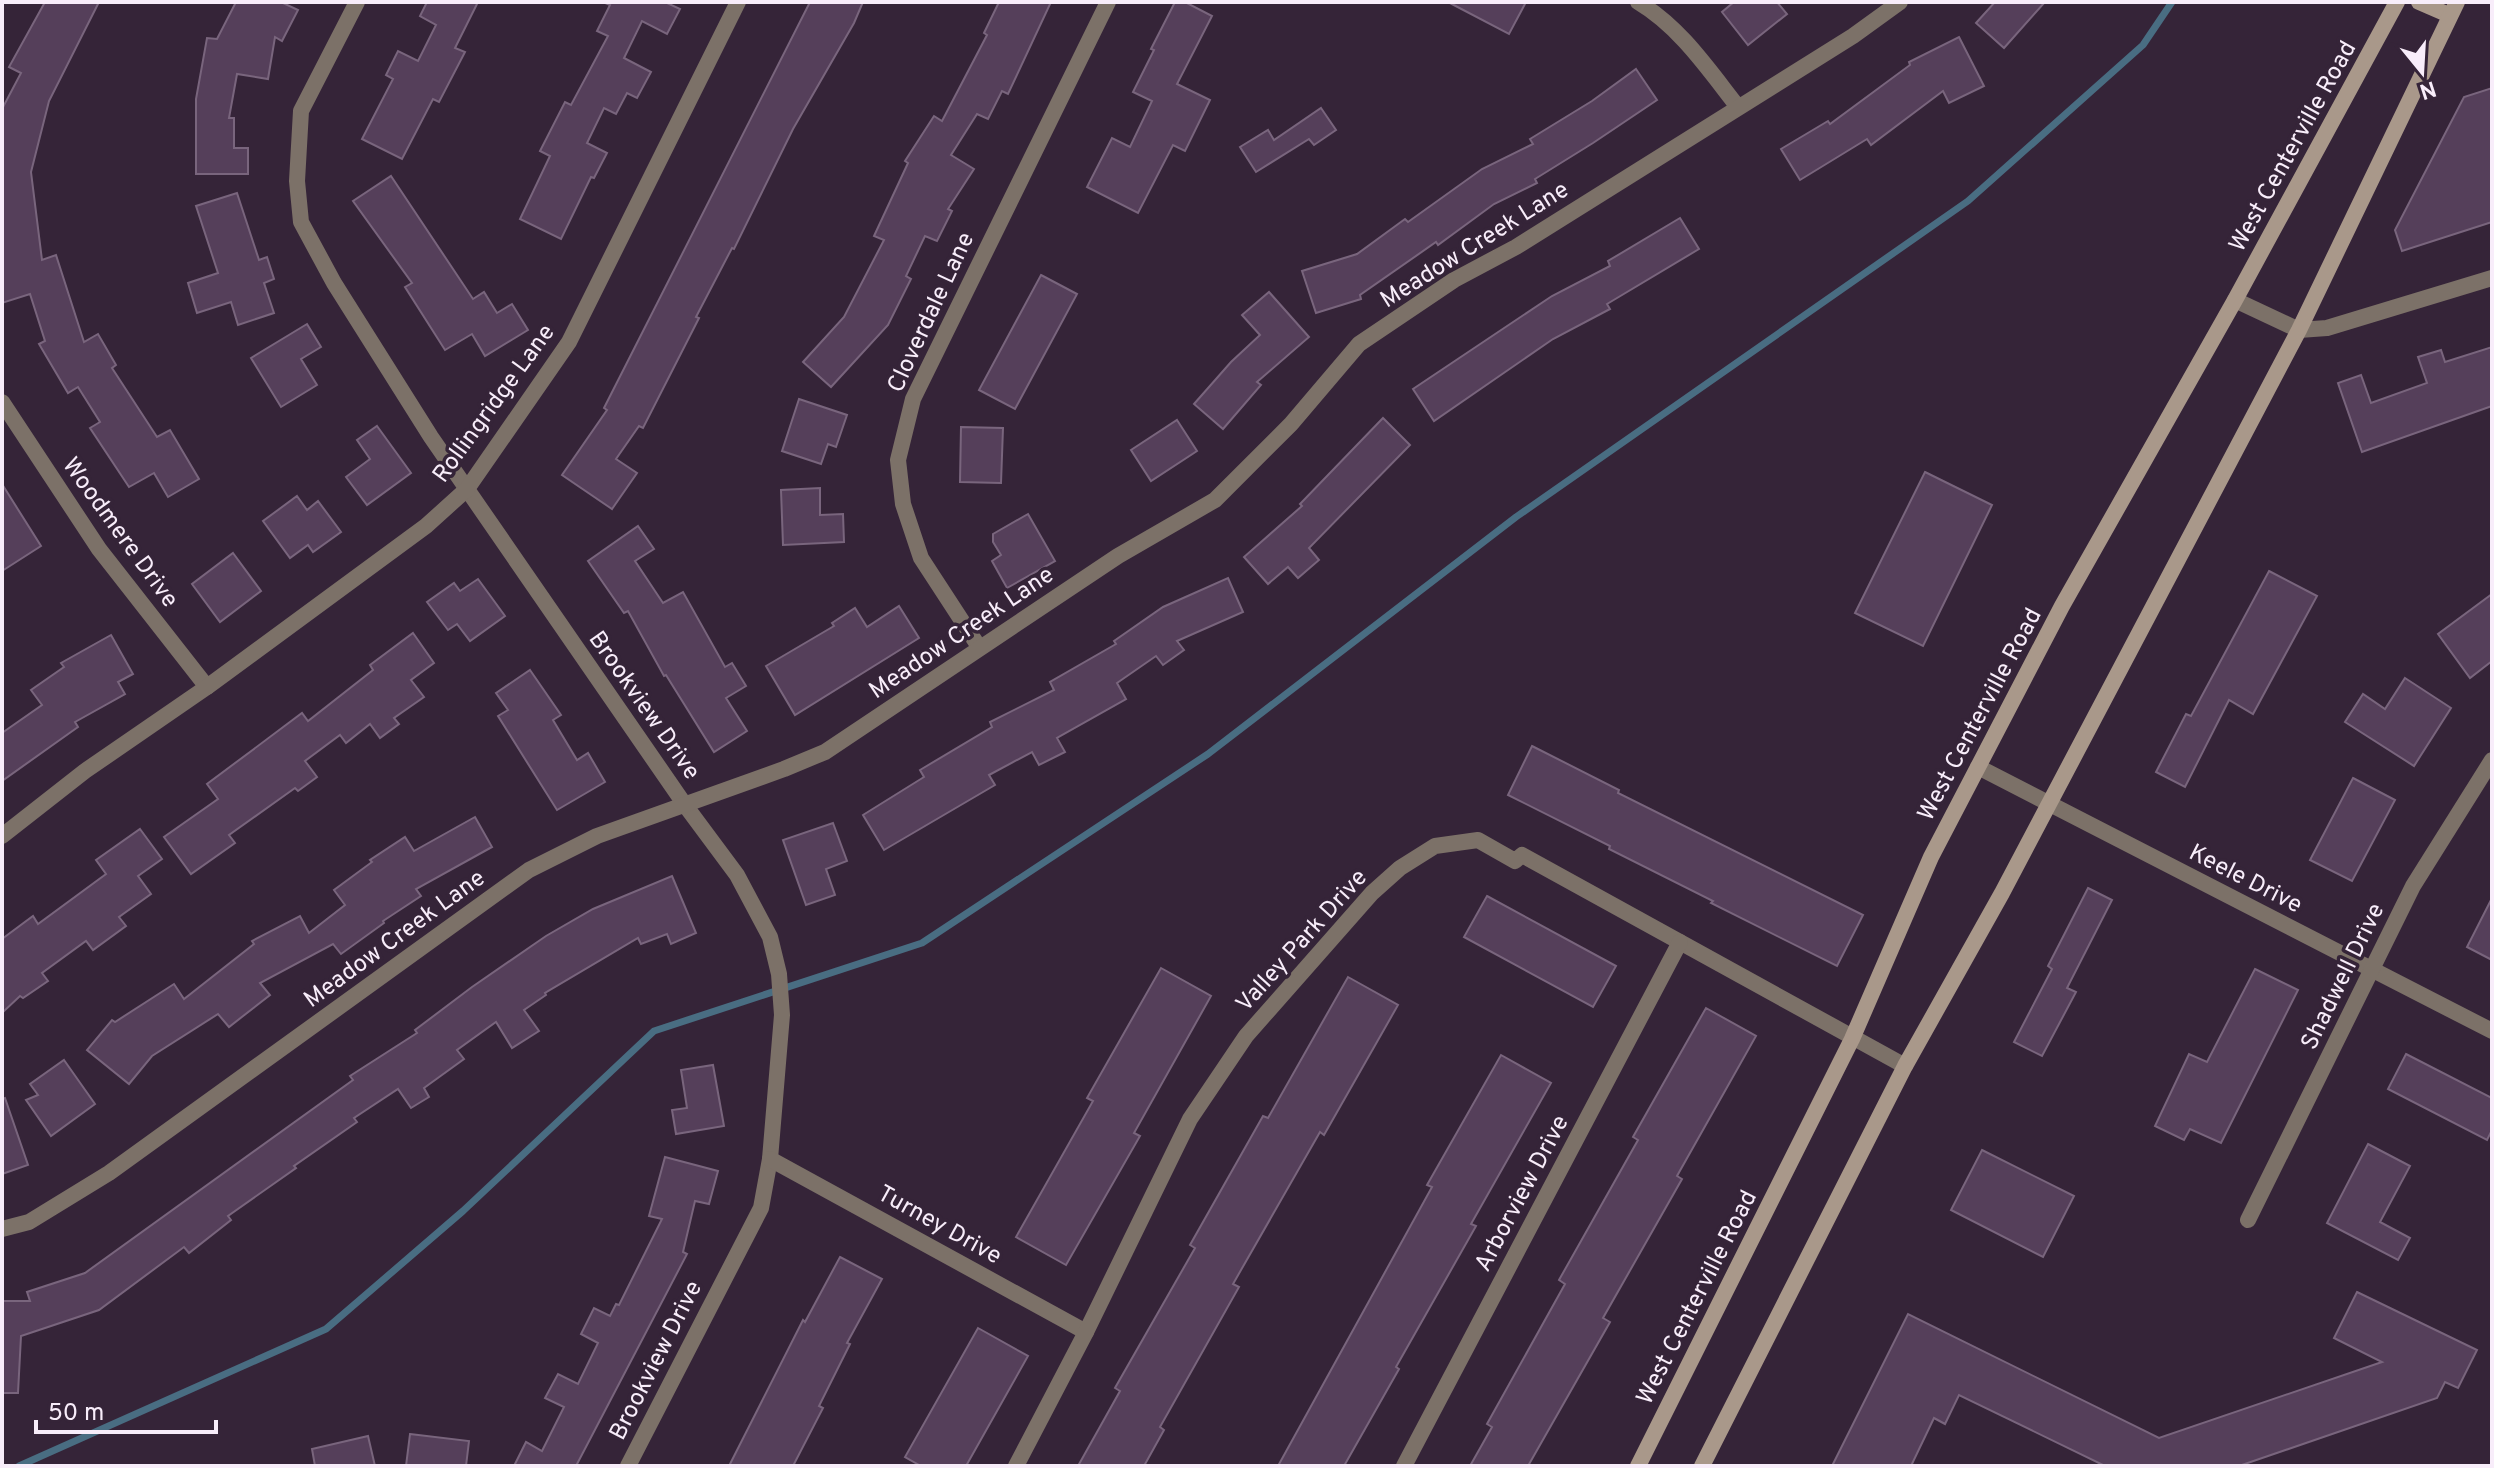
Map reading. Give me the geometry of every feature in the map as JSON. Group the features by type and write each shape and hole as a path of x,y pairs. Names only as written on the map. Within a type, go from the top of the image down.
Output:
{"main road":[{"name":"West Centerville Road","path":"1638,1466 1852,1039 1931,857 2062,606 2235,300 2397,2"},
{"path":"1702,1466 1905,1066 1997,902 2299,330 2453,9 2419,2"}],"street":[{"name":"Brookview Drive","path":"357,2 301,111 297,181 301,222 334,283 467,489 685,805 737,875 770,937 779,974 782,1015 770,1159 761,1208 628,1466"},
{"name":"Rollingridge Lane","path":"2,836 85,771 207,687 426,526 467,489 569,342 738,2"},
{"name":"Cloverdale Lane","path":"979,647 921,558 903,504 898,460 913,399 1108,2"},
{"path":"1638,2 1655,13 1690,46 1738,107"},
{"name":"Meadow Creek Lane","path":"2,1229 29,1222 109,1173 529,870 597,836 825,752 1118,556 1215,500 1291,424 1359,344 1454,280 1516,247 1853,36 1900,2"},
{"path":"2235,300 2299,330 2327,328 2492,278"},
{"name":"Woodmere Drive","path":"5,413 99,549 207,687"},
{"name":"Shadwell Drive","path":"2248,1220 2413,886 2492,760"},
{"name":"Keele Drive","path":"1978,767 2492,1031"},
{"name":"Valley Park Drive","path":"1016,1466 1086,1332 1190,1119 1246,1036 1372,893 1400,868 1435,846 1478,840 1515,861 1522,855 1905,1066"},
{"name":"Arborview Drive","path":"1404,1466 1680,942"},
{"name":"Turney Drive","path":"770,1159 1086,1332"}],"building":[{"path":"45,2 99,2 49,101 31,172 42,260 56,255 84,342 98,334 116,365 112,368 157,437 170,430 199,479 168,497 154,473 129,487 90,428 100,422 78,387 68,393 39,344 45,341 30,294 2,303 2,109 21,73 9,67"},
{"path":"236,2 281,2 298,10 282,41 275,37 268,79 237,74 229,118 234,118 234,148 248,148 248,174 196,174 196,99 207,38 217,39"},
{"path":"427,2 478,2 455,48 465,52 439,102 433,99 402,159 362,139 393,79 386,75 398,51 418,61 436,25 420,16"},
{"path":"603,2 665,2 680,9 667,34 642,21 624,58 651,72 637,98 627,93 616,114 604,108 587,143 607,153 594,178 591,177 561,239 520,219 550,156 540,151 565,102 571,105 608,36 597,31 610,5"},
{"path":"810,2 863,2 793,129 734,249 696,317 699,318 643,428 639,426 616,459 637,473 612,509 562,475 607,410 604,408"},
{"path":"999,2 1051,2 1008,94 1002,91 988,119 977,114 951,155 974,169 948,209 952,211 937,241 925,236 906,276 911,279 888,325 831,387 803,362 844,317 884,240 874,236 908,163 905,161 934,116 942,121 987,35 984,33"},
{"path":"1175,2 1185,2 1212,16 1177,84 1210,100 1185,151 1173,145 1138,213 1087,187 1112,138 1130,147 1152,101 1133,92"},
{"path":"1448,2 1526,2 1509,34"},
{"path":"1734,2 1777,2 1787,14 1748,45 1722,12"},
{"path":"1995,2 2045,2 2004,48 1976,23"},
{"path":"1959,37 1984,86 1949,103 1943,91 1871,145 1867,139 1800,180 1781,149 1828,121 1830,124 1910,65 1909,62"},
{"path":"1636,69 1657,100 1535,179 1537,183 1494,204 1438,245 1436,242 1360,295 1361,299 1316,313 1302,271 1357,254 1482,169 1533,144 1530,139 1592,101"},
{"path":"2492,88 2492,222 2402,251 2395,230 2464,97"},
{"path":"1321,108 1336,130 1314,145 1309,139 1256,172 1240,147 1268,130 1274,140"},
{"path":"391,176 473,299 484,292 497,313 512,304 528,330 485,356 472,334 445,350 405,287 412,283 353,201"},
{"path":"237,193 259,260 267,257 274,279 264,283 274,313 238,325 231,302 197,313 188,283 218,273 196,206"},
{"path":"1680,218 1699,249 1607,304 1610,309 1553,339 1434,421 1413,389 1552,296 1610,266 1608,261"},
{"path":"1041,275 1077,294 1015,409 979,390"},
{"path":"1269,292 1309,337 1257,382 1261,385 1223,429 1194,404 1260,335 1242,315"},
{"path":"307,324 321,347 301,359 317,385 281,407 251,358"},
{"path":"2492,347 2492,406 2362,452 2338,383 2361,375 2371,403 2427,383 2418,357 2441,350 2445,362"},
{"path":"799,399 847,415 836,447 828,444 821,464 782,451"},
{"path":"1383,418 1410,445 1309,548 1319,560 1298,578 1288,567 1268,584 1244,557 1302,506 1300,504"},
{"path":"1177,420 1197,451 1151,481 1131,450"},
{"path":"377,426 411,473 367,505 346,477 370,459 357,440"},
{"path":"961,427 1003,428 1001,483 960,482"},
{"path":"1925,472 1992,505 1923,646 1855,613"},
{"path":"2,484 41,546 2,571"},
{"path":"820,488 820,515 843,514 844,542 783,545 781,490"},
{"path":"297,496 307,510 318,501 341,532 313,552 308,545 290,558 263,521"},
{"path":"1028,514 1055,561 1007,588 992,561 1001,555 993,542 993,534"},
{"path":"638,526 654,549 635,561 663,603 683,592 725,667 732,663 746,686 726,698 747,731 714,752 664,676 628,611 624,613 588,561"},
{"path":"233,553 261,591 220,622 192,584"},
{"path":"2269,571 2317,596 2253,714 2229,700 2185,787 2156,772 2186,714 2191,716"},
{"path":"1228,578 1243,612 1177,641 1184,650 1163,665 1156,656 1117,683 1126,699 1057,738 1065,752 1039,765 1032,752 989,775 995,785 884,850 863,815 924,777 920,770 992,727 990,722 1054,690 1050,682 1116,644 1114,641 1163,607"},
{"path":"478,579 505,616 470,641 457,624 448,630 427,602 454,583 460,591"},
{"path":"2492,594 2492,661 2470,678 2438,634"},
{"path":"899,606 919,638 795,715 766,666 834,626 832,623 855,608 867,627"},
{"path":"413,633 434,663 411,680 424,697 394,718 399,724 380,738 370,724 346,743 340,735 305,761 317,777 298,791 295,788 229,835 235,843 191,874 164,837 218,799 207,784 302,713 308,721 373,670 370,665"},
{"path":"111,635 133,674 118,682 125,694 75,722 78,727 2,781 2,733 42,705 31,690 64,667 61,663"},
{"path":"530,670 561,715 553,720 577,760 588,753 605,782 557,810 498,716 508,710 496,693"},
{"path":"2405,678 2451,708 2414,766 2345,722 2363,694 2385,709"},
{"path":"1532,746 1619,790 1618,793 1863,915 1837,966 1508,795"},
{"path":"2353,778 2395,800 2352,881 2310,860"},
{"path":"475,817 492,847 416,889 421,896 341,954 333,944 260,983 270,995 229,1027 218,1014 152,1056 129,1084 87,1050 112,1020 115,1022 174,984 184,999 254,944 252,941 300,916 309,933 345,905 334,890 372,862 370,860 405,837 414,851"},
{"path":"833,823 847,861 826,869 835,895 806,905 783,840"},
{"path":"140,829 162,859 138,876 151,894 119,917 126,926 93,950 86,941 42,973 48,981 23,998 20,996 2,1013 2,939 33,916 38,924 106,874 96,860"},
{"path":"672,876 696,933 671,944 667,934 641,944 638,938 545,993 524,1010 539,1031 512,1048 496,1022 457,1050 464,1059 424,1088 429,1097 411,1108 398,1089 354,1118 357,1122 228,1216 231,1220 189,1253 184,1247 99,1310 21,1336 18,1393 2,1393 2,1301 30,1301 27,1292 85,1273 353,1080 350,1076 417,1033 415,1030 472,987 546,936 593,909"},
{"path":"2088,888 2112,900 2067,988 2076,992 2042,1056 2014,1042 2052,969 2048,966"},
{"path":"1487,896 1616,966 1593,1007 1464,937"},
{"path":"2492,898 2492,960 2467,947"},
{"path":"1161,968 1211,996 1134,1133 1140,1136 1066,1265 1016,1237 1093,1101 1087,1098"},
{"path":"2255,969 2298,990 2221,1143 2190,1129 2184,1140 2155,1126 2189,1054 2207,1062"},
{"path":"1348,977 1398,1005 1324,1135 1320,1132 1233,1284 1239,1287 1160,1427 1164,1430 1144,1466 1078,1466 1120,1391 1115,1388 1195,1248 1190,1245 1263,1116 1268,1118"},
{"path":"1706,1008 1756,1036 1677,1176 1682,1179 1603,1318 1610,1322 1528,1466 1470,1466 1492,1427 1487,1424 1565,1284 1559,1280 1638,1140 1633,1137"},
{"path":"2406,1054 2492,1098 2492,1130 2487,1140 2388,1089"},
{"path":"1501,1055 1551,1083 1471,1224 1476,1226 1396,1367 1399,1369 1344,1466 1278,1466 1432,1187 1427,1185"},
{"path":"64,1060 95,1104 51,1136 26,1100 38,1095 30,1084"},
{"path":"713,1065 724,1126 676,1134 672,1110 687,1108 681,1070"},
{"path":"5,1098 28,1165 2,1174 2,1099"},
{"path":"2368,1144 2410,1166 2380,1222 2410,1238 2398,1260 2327,1223"},
{"path":"1982,1150 2074,1196 2043,1257 1951,1210"},
{"path":"665,1157 718,1171 709,1204 695,1201 683,1252 687,1254 576,1466 514,1466 526,1442 542,1451 564,1407 545,1398 558,1374 578,1384 598,1343 581,1334 594,1308 610,1316 616,1304 619,1305 662,1219 649,1216"},
{"path":"840,1257 882,1279 847,1343 850,1344 819,1406 823,1408 793,1466 729,1466 803,1320 805,1322"},
{"path":"2357,1292 2477,1350 2458,1388 2445,1382 2437,1398 2239,1466 2105,1466 1959,1395 1945,1424 1934,1418 1911,1466 1832,1466 1908,1314 2159,1438 2382,1362 2334,1338"},
{"path":"978,1328 1028,1356 966,1466 921,1466 905,1457"},
{"path":"410,1434 469,1441 466,1466 406,1466"},
{"path":"368,1436 375,1466 315,1466 312,1449"}],"waterway":[{"path":"19,1466 326,1329 463,1211 654,1031 922,943 1208,754 1516,517 1968,201 2143,45 2172,2"}]}
